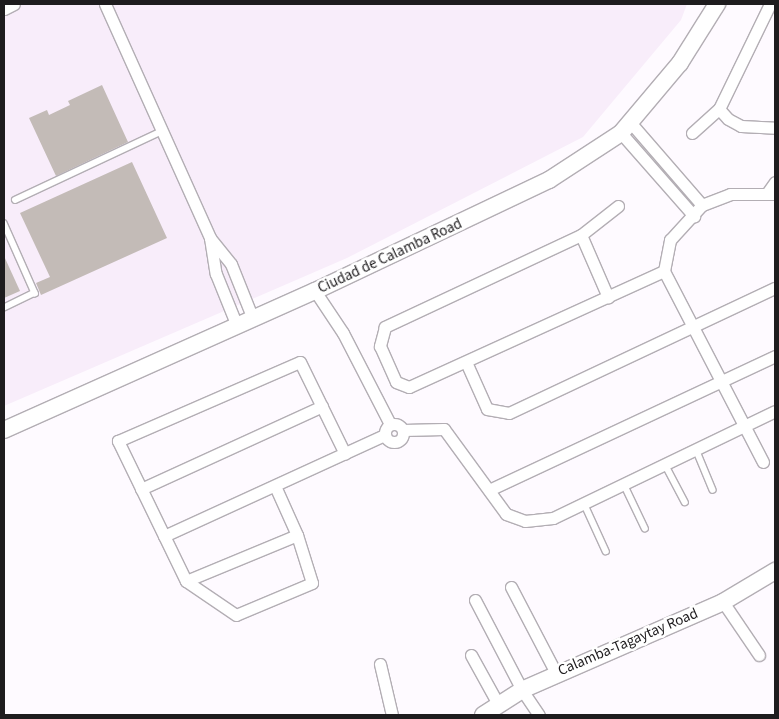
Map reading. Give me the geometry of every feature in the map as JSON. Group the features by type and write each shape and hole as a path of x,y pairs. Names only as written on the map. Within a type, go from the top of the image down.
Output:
{"main road":[{"name":"Ciudad de Calamba Road","path":"4,430 315,291 516,198 578,163 625,128 680,63 717,4"},
{"name":"Calamba-Tagaytay Road","path":"483,715 522,690 556,673 723,602 775,572"}],"street":[{"path":"4,9 14,4"},
{"path":"105,4 210,238 216,274 237,326"},
{"path":"692,132 719,109 770,4"},
{"path":"719,109 728,119 741,126 775,128"},
{"path":"625,128 702,205"},
{"path":"625,128 694,216"},
{"path":"763,462 743,428 694,327 664,271 670,240 694,216 702,205 730,194 772,193 775,182"},
{"path":"618,206 581,235 385,327 380,346 396,382 409,388 664,271"},
{"path":"581,235 608,297"},
{"path":"210,238 231,264 253,319"},
{"path":"466,362 487,409 509,413 775,288"},
{"path":"315,291 343,333 394,442 401,438 403,430"},
{"path":"489,490 775,356"},
{"path":"275,486 297,535 312,583 236,615 186,581 118,441 300,362 345,454"},
{"path":"141,489 322,406"},
{"path":"403,430 444,429 506,514 525,521 553,518 775,411"},
{"path":"164,536 345,454 398,424 403,430"},
{"path":"186,581 297,535"},
{"path":"510,587 556,673"},
{"path":"475,600 522,690 539,715"},
{"path":"723,602 759,655"},
{"path":"471,655 498,704"},
{"path":"380,664 392,715"}],"lane":[{"path":"15,200 162,131"},
{"path":"4,223 35,293 4,308"},
{"path":"696,449 713,490"},
{"path":"665,464 685,502"},
{"path":"624,484 645,528"},
{"path":"584,503 606,550"}],"shaded area":[{"path":"4,4 687,4 681,20 583,137 347,258 4,406"}],"building":[{"path":"102,85 128,142 56,176 29,118 47,110 49,115 70,105 68,101"},
{"path":"132,162 167,238 41,295 36,283 50,277 20,213"},
{"path":"4,256 20,291 4,298"}]}
